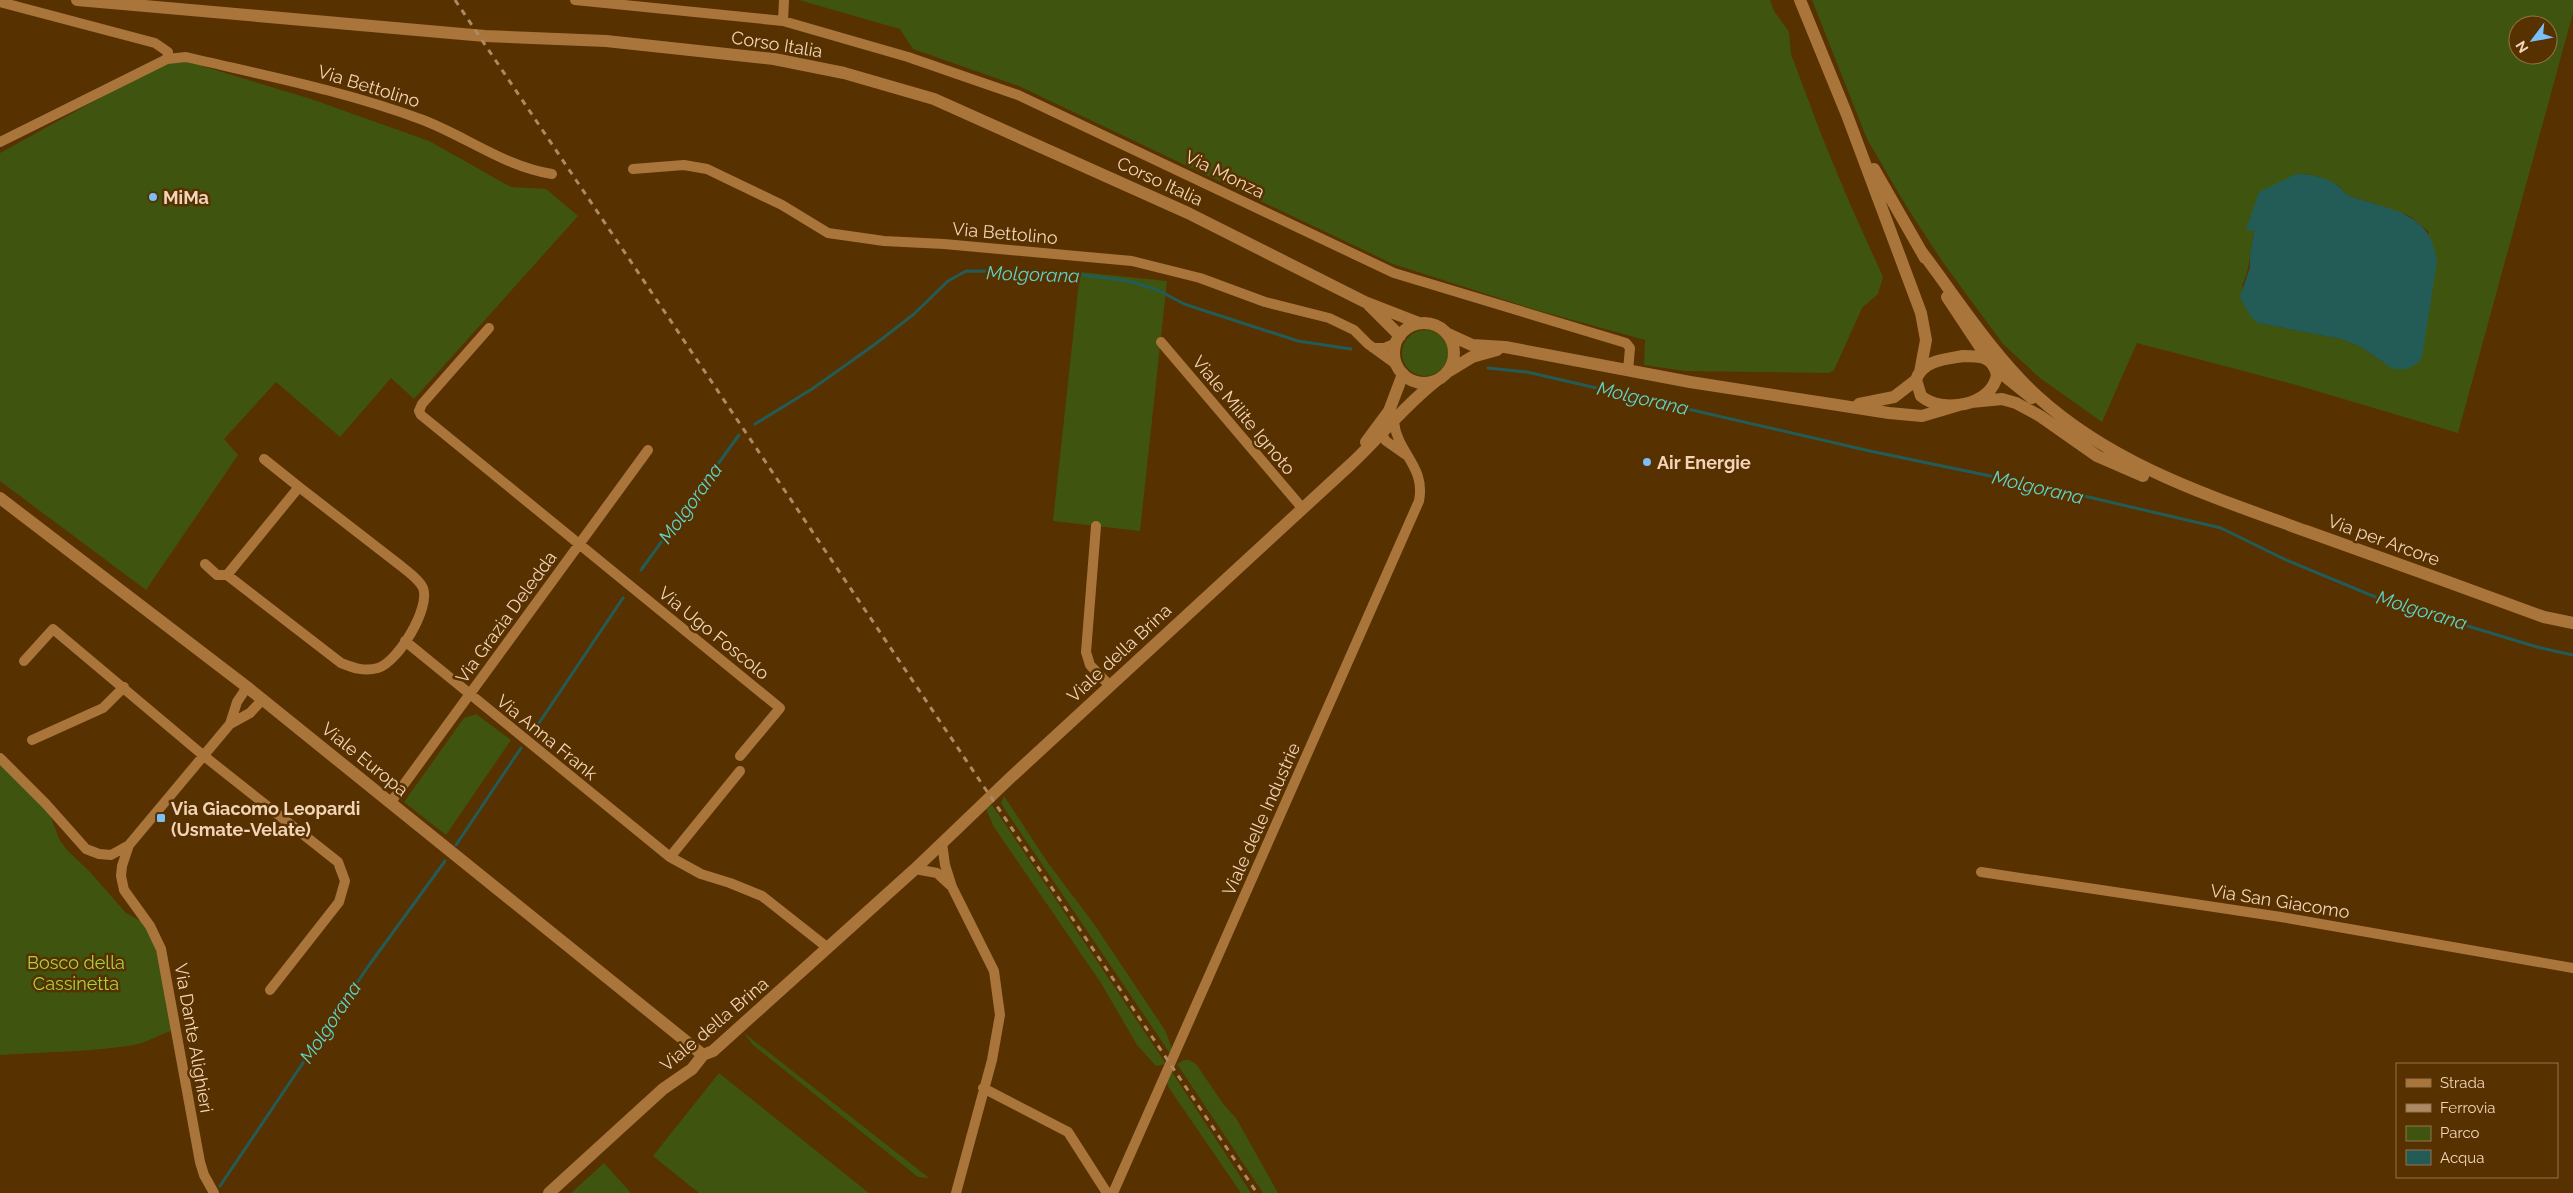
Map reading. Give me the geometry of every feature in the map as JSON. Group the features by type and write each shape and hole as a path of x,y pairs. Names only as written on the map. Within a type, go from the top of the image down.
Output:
{"main road":[{"name":"Corso Italia","path":"77,0 485,36 606,41 774,59 844,73 934,98 1188,213 1365,302 1419,324"},
{"path":"1800,0 1847,115 1921,313 1926,340 1918,376 1918,391 1926,400 1942,405 2002,399 2016,403 2040,416 2060,432 2107,462 2160,482 2184,486"},
{"path":"1847,115 1867,156 1963,324 1992,364 2030,397 2118,455 2184,486"},
{"path":"1921,251 2002,357 2036,394 2074,426"},
{"path":"1365,302 1398,339"},
{"path":"1505,347 1472,357 1436,381 1419,383 1400,370 1394,351 1398,339 1412,326 1419,324 1435,325 1448,334 1472,345 1505,347 1628,371 1844,406 1922,416 1965,404 1993,387 1996,381 1992,364"},
{"path":"1448,334 1454,348 1453,364 1449,371"},
{"path":"1844,406 1889,400 1900,394 1927,365 1944,359 1976,356 1992,364"},
{"name":"Viale della Brina","path":"549,1193 663,1089 692,1069 703,1055 713,1051 915,869 1382,435 1391,416 1400,370"},
{"name":"Viale della Brina","path":"1350,465 1391,416 1436,381"},
{"name":"Via per Arcore","path":"2184,486 2544,617 2573,623"},
{"name":"Viale Europa","path":"0,498 247,687 703,1055"}],"street":[{"name":"Via Monza","path":"575,0 782,22 908,57 1018,95 1394,273 1626,343 1630,348 1628,371"},
{"path":"782,22 784,0"},
{"path":"0,2 155,44 168,52 167,59 0,142"},
{"name":"Via Bettolino","path":"167,59 186,57 347,94 425,121 531,171 552,174"},
{"name":"Via Bettolino","path":"633,169 684,165 707,169 782,206 828,233 884,241 944,244 1122,260 1200,278 1300,312 1329,318 1354,330 1400,370"},
{"path":"489,328 422,404 419,411 425,418 580,543"},
{"path":"1373,348 1384,348 1398,339"},
{"name":"Viale Milite Ignoto","path":"1161,342 1302,509"},
{"name":"Viale delle Industrie","path":"1113,1193 1419,501 1422,488 1418,472 1396,434 1391,416"},
{"name":"Viale delle Industrie","path":"1382,435 1391,445 1409,457"},
{"name":"Via Grazia Deledda","path":"391,802 648,450"},
{"path":"205,564 217,575 228,575 341,663 360,671 379,668 391,661 421,613 424,601 423,589 417,580 264,459"},
{"path":"228,575 298,487"},
{"path":"1096,526 1086,652 1090,665 1110,686"},
{"name":"Via Ugo Foscolo","path":"580,543 780,708 740,756"},
{"path":"24,661 53,629 204,756 338,862 345,881 339,902 270,990"},
{"name":"Via Anna Frank","path":"405,641 670,857 701,874 762,896 828,948"},
{"path":"32,740 103,708 124,687"},
{"path":"0,758 46,804 86,849 100,854 111,855 129,845 230,724 237,702 247,687"},
{"path":"230,724 250,713 262,699"},
{"path":"670,857 740,771"},
{"path":"942,843 945,865 952,887 990,961 997,983 1000,1015 998,1037 956,1193"},
{"name":"Via Dante Alighieri","path":"129,845 120,872 127,896 150,926 161,949 167,970 200,1162 204,1176 214,1193"},
{"path":"915,869 937,874 952,887"},
{"name":"Via San Giacomo","path":"1982,872 2281,917 2573,968"},
{"path":"983,1088 1068,1132 1075,1139 1107,1193"}],"green space":[{"path":"799,0 1770,0 1774,11 1789,32 1791,54 1821,134 1883,277 1878,294 1862,308 1834,370 1829,373 1685,371 1644,365 1645,340 1533,309 1393,264 1019,86 913,49 900,29"},
{"path":"1812,0 2573,0 2573,13 2458,433 2293,384 2137,343 2102,422 2040,378 2003,344 1942,261 1905,204 1867,139","holes":["2305,174 2319,177 2338,185 2345,194 2410,216 2429,232 2384,363 2361,347 2341,339 2258,323 2242,286 2249,265 2254,230 2247,230"]},
{"path":"189,62 311,99 429,141 511,187 546,189 578,216 414,399 391,378 340,437 276,382 224,439 238,455 146,590 0,481 0,153 127,83 170,63"},
{"path":"1080,272 1167,281 1140,531 1053,521"},
{"path":"1425,330 1438,334 1444,340 1448,353 1444,366 1438,372 1425,376 1412,372 1406,366 1402,353 1406,340 1412,334"},
{"path":"476,714 511,740 446,835 404,802 464,718"},
{"name":"Bosco della Cassinetta","path":"0,758 46,804 59,839 67,850 90,872 126,913 150,926 177,1030 134,1045 0,1055"},
{"path":"1004,796 1048,863 1094,924 1165,1030 1171,1046 1171,1055 1006,811 1001,803"},
{"path":"992,805 1166,1064 1156,1066 1137,1045 1101,983 994,827 986,809"},
{"path":"744,1033 929,1178 918,1177 753,1045"},
{"path":"1184,1060 1189,1060 1196,1064 1224,1105 1236,1118 1278,1193 1263,1193 1177,1064"},
{"path":"1172,1072 1251,1193 1241,1193 1169,1088 1167,1083"},
{"path":"719,1073 869,1193 699,1193 653,1156"},
{"path":"604,1163 631,1193 571,1193"}],"water":[{"path":"2296,174 2312,175 2333,182 2348,195 2405,215 2417,222 2426,231 2433,245 2437,262 2422,357 2418,363 2407,369 2393,369 2361,347 2341,339 2258,323 2251,317 2240,297 2250,267 2254,230 2246,230 2259,192"}],"waterway":[{"name":"Molgorana","path":"755,424 812,389 874,345 914,314 948,281 966,271 1061,272 1128,281 1158,290 1184,304 1298,341 1351,349"},
{"name":"Molgorana","path":"1488,368 1527,372 1870,451 2067,492 2221,528 2286,560 2385,601 2537,647 2573,655"},
{"name":"Molgorana","path":"641,570 739,435"},
{"name":"Molgorana","path":"535,729 623,598"},
{"name":"Molgorana","path":"456,845 521,748"},
{"name":"Molgorana","path":"220,1186 367,968 445,861"}],"railway":[{"path":"455,0 1257,1193"}],"place":[{"name":"MiMa","path":"153,197"},
{"name":"Air Energie","path":"1647,462"},
{"name":"Via Giacomo Leopardi (Usmate-Velate)","path":"161,818"}]}
